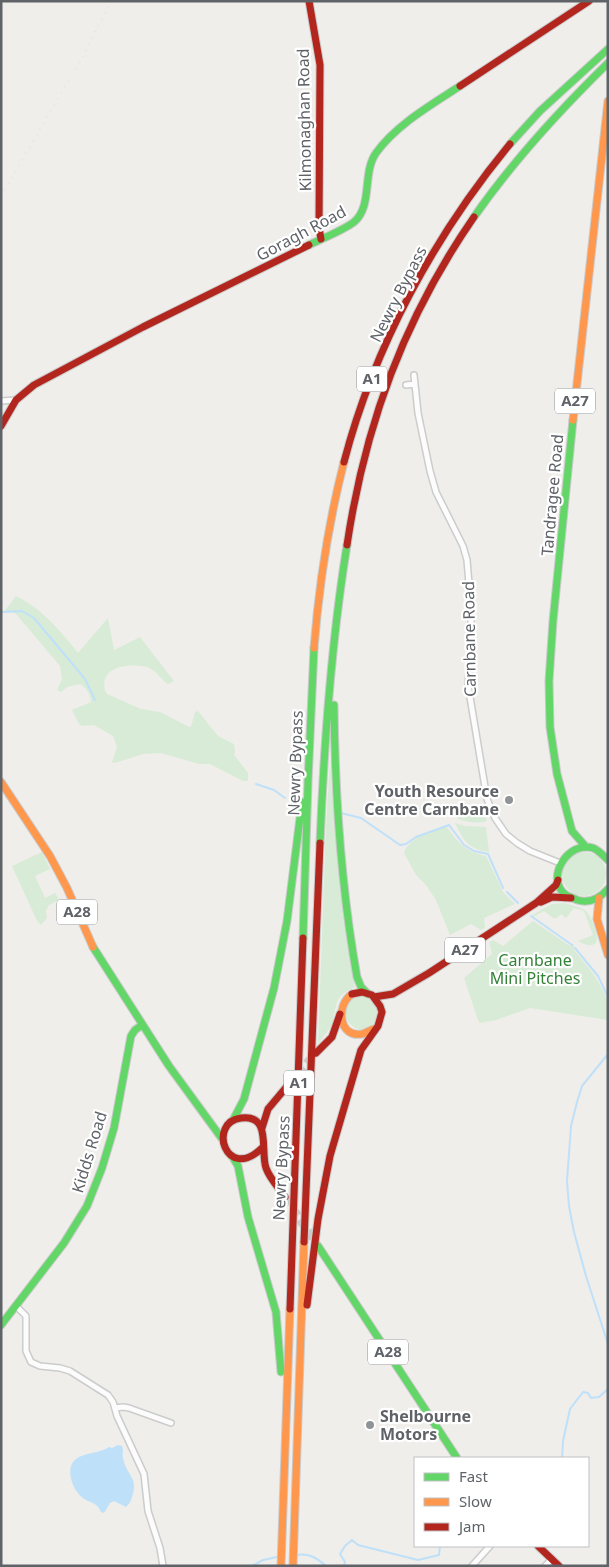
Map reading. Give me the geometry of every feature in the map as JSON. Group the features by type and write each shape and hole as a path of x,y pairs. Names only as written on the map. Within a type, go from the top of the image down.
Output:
{"main road":[{"name":"Kilmonaghan Road","path":"309,1 320,65 318,228 321,239"},
{"name":"Goragh Road","path":"1,426 16,400 34,385 143,327 348,226 362,214 370,163 375,154 393,135 436,102 590,1"},
{"name":"Newry Bypass","path":"281,1566 285,1412 300,1041 308,754 316,618 326,539 344,464 369,387 398,318 428,263 459,213 505,151 530,122 608,49"},
{"name":"Newry Bypass","path":"293,1566 320,826 333,647 345,548 356,487 368,440 402,347 434,280 491,191 539,132 608,63"},
{"name":"Tandragee Road","path":"586,847 572,831 561,792 550,727 550,681 553,621 574,410 608,101"},
{"path":"333,647 334,763 343,887 357,977 362,987 381,1006 382,1013"},
{"path":"223,1140 223,1134 244,1099 274,988 287,920 308,754"},
{"name":"A28","path":"1,782 50,856 67,888 93,948 191,1099 207,1116 232,1156"},
{"name":"Tandragee Road","path":"562,860 570,842 572,831"},
{"path":"562,860 570,851 586,847"},
{"name":"A27","path":"586,847 605,854 608,860"},
{"name":"A27","path":"536,904 556,885 562,860"},
{"path":"558,880 565,894 572,898"},
{"path":"608,889 599,898 585,902 597,919 608,955"},
{"name":"A27","path":"316,1053 332,1037 344,1001 348,996 362,992 371,995 393,994 536,904 552,897 572,898 585,902"},
{"path":"597,919 599,898"},
{"name":"A27","path":"374,1029 393,994"},
{"path":"340,1014 345,1027 356,1034"},
{"name":"Kidds Road","path":"1,1325 64,1243 87,1206 102,1168 114,1128 131,1036 142,1025"},
{"path":"300,1349 318,1219 330,1156 361,1050 374,1029"},
{"path":"332,1037 369,1033 374,1029"},
{"path":"246,1118 258,1115 268,1109 289,1084"},
{"path":"262,1128 268,1109"},
{"name":"A28","path":"207,1116 231,1122 246,1118"},
{"path":"246,1118 258,1123 262,1128 264,1135 262,1148 265,1167 285,1197"},
{"path":"245,1160 252,1158 262,1148"},
{"path":"232,1156 238,1166 248,1217 276,1312 285,1412"},
{"path":"232,1156 258,1163 265,1167"},
{"name":"A28","path":"318,1246 456,1457"},
{"path":"539,1547 559,1566"}],"street":[{"name":"Carnbane Road","path":"414,375 418,413 430,471 436,492 463,546 466,560 471,648 468,685 482,773 489,804 499,826 517,843 530,851 562,860"},
{"path":"406,385 415,384"},
{"path":"1,401 16,400"},
{"path":"16,1306 26,1316 26,1351 31,1362 40,1366 70,1371 108,1395 113,1402 144,1474 148,1514 160,1548 163,1566"},
{"path":"115,1408 129,1408 171,1423"},
{"path":"472,1566 489,1547"},
{"path":"545,1566 552,1559"}],"green space":[{"path":"16,596 42,614 58,629 78,653 108,618 114,650 140,637 174,681 168,684 147,667 124,666 111,671 106,676 104,683 107,694 141,709 160,712 189,727 191,727 195,712 198,711 218,736 234,744 234,755 248,773 248,781 243,781 210,764 199,764 161,753 143,754 115,763 112,762 117,747 113,736 94,725 82,726 72,710 91,702 86,689 80,684 67,687 61,692 57,690 62,679 60,666 16,614 12,612 3,613"},
{"path":"330,758 332,794 356,983 354,984 355,987 344,993 338,1000 332,1024 318,1044 326,827"},
{"path":"466,803 469,809 483,806 487,820 485,822 467,822 452,814 463,809 461,806"},
{"path":"455,823 465,826 486,827 489,852 471,846 461,835"},
{"name":"Carnbane Mini Pitches","path":"446,826 467,849 486,856 503,892 515,904 484,918 485,928 481,930 471,924 450,935 436,900 426,885 416,875 404,853 407,847 416,839"},
{"path":"42,852 50,869 35,876 45,898 55,893 59,900 49,905 46,911 47,918 41,925 37,921 12,866"},
{"path":"584,852 596,856 602,862 606,874 602,886 596,892 584,896 572,892 566,886 562,874 566,862 572,856"},
{"path":"564,903 587,912 595,930 596,943 587,945 578,941 593,935 584,911 574,908 566,918 561,914 557,918 553,918 544,911 533,917 532,915 552,904"},
{"name":"Carnbane Mini Pitches","path":"533,921 570,946 574,945 574,950 594,975 606,996 608,1020 530,1008 496,1020 480,1023 464,978 492,954 489,942 493,940 503,946"},
{"path":"361,996 372,999 379,1008 376,1024 360,1030 353,1027 349,1022 346,1012 350,1002"}],"water":[{"path":"118,1445 122,1446 123,1458 133,1480 134,1490 131,1500 126,1507 114,1501 110,1503 104,1513 95,1504 79,1495 71,1479 72,1463 80,1457"}],"waterway":[{"path":"1,612 22,611 34,618 85,679 95,700"},
{"path":"256,784 274,790 285,798"},
{"path":"341,813 361,818 400,845 449,825 464,845 474,851 488,854 503,888"},
{"path":"507,892 518,903"},
{"path":"531,916 572,945"},
{"path":"575,948 598,976 608,997"},
{"path":"608,1054 582,1086 571,1126 567,1181 574,1232 608,1344"},
{"path":"562,1457 563,1441 570,1409 583,1392 588,1393 591,1398 599,1397 608,1389"},
{"path":"344,1566 345,1562 340,1554 352,1540 358,1545 418,1560 439,1555 440,1547"},
{"path":"297,1555 313,1557 326,1566"},
{"path":"252,1566 263,1560 277,1557"}],"tunnel":[{"path":"289,1084 315,1054"},
{"path":"285,1197 317,1245"}],"railway":[{"path":"1,196 83,56 111,1"}],"traffic: fast":[{"path":"510,144 540,111 608,49"},
{"path":"474,217 504,176 537,137 608,63"},
{"path":"309,245 354,222 360,215 366,198 369,170 376,153 393,133 426,108 460,86"},
{"path":"573,420 553,621 549,681 550,727 557,774 572,831 586,847"},
{"path":"320,843 329,694 341,582 347,545"},
{"path":"303,938 314,648"},
{"path":"334,705 337,808 343,876 357,977 361,987 368,994"},
{"path":"233,1120 244,1099 274,988 287,921 302,802"},
{"path":"608,860 593,848 584,847 575,850 562,862 557,880 560,888 566,895 582,901 594,899 608,889"},
{"path":"93,947 169,1066 223,1140"},
{"path":"1,1325 64,1243 87,1206 102,1168 114,1128 131,1036 142,1025"},
{"path":"232,1156 238,1166 248,1217 276,1312 281,1372"},
{"path":"318,1246 456,1457"}],"traffic: slow":[{"path":"573,420 608,101"},
{"path":"314,648 325,555 333,508 344,462"},
{"path":"1,782 50,856 67,888 93,947"},
{"path":"599,898 597,919 608,955"},
{"path":"352,994 343,1006 342,1020 344,1026 354,1034 362,1034 374,1029"},
{"path":"293,1566 304,1242"},
{"path":"281,1566 290,1309"}],"traffic: jam":[{"path":"309,1 320,65 319,228 321,239"},
{"path":"460,86 589,1"},
{"path":"344,462 372,377 410,294 456,216 510,144"},
{"path":"347,545 365,457 391,374 427,294 449,255 474,217"},
{"path":"1,426 16,400 34,385 143,327 309,245"},
{"path":"304,1242 320,843"},
{"path":"374,997 393,994 429,973 536,903 556,885 558,880"},
{"path":"541,902 552,897 571,898"},
{"path":"290,1309 303,938"},
{"path":"307,1305 318,1219 330,1156 361,1050 378,1026 382,1012 372,995 362,992 352,994"},
{"path":"316,1053 332,1037 340,1014"},
{"path":"262,1128 268,1109 289,1084"},
{"path":"262,1148 249,1157 239,1159 231,1155 225,1148 223,1138 225,1129 231,1122 241,1118 251,1118 257,1122 263,1135 266,1168 272,1180 285,1197"},
{"path":"539,1547 559,1566"}],"place":[{"name":"Youth Resource Centre Carnbane","path":"509,800"},
{"name":"Shelbourne Motors","path":"370,1425"}]}
